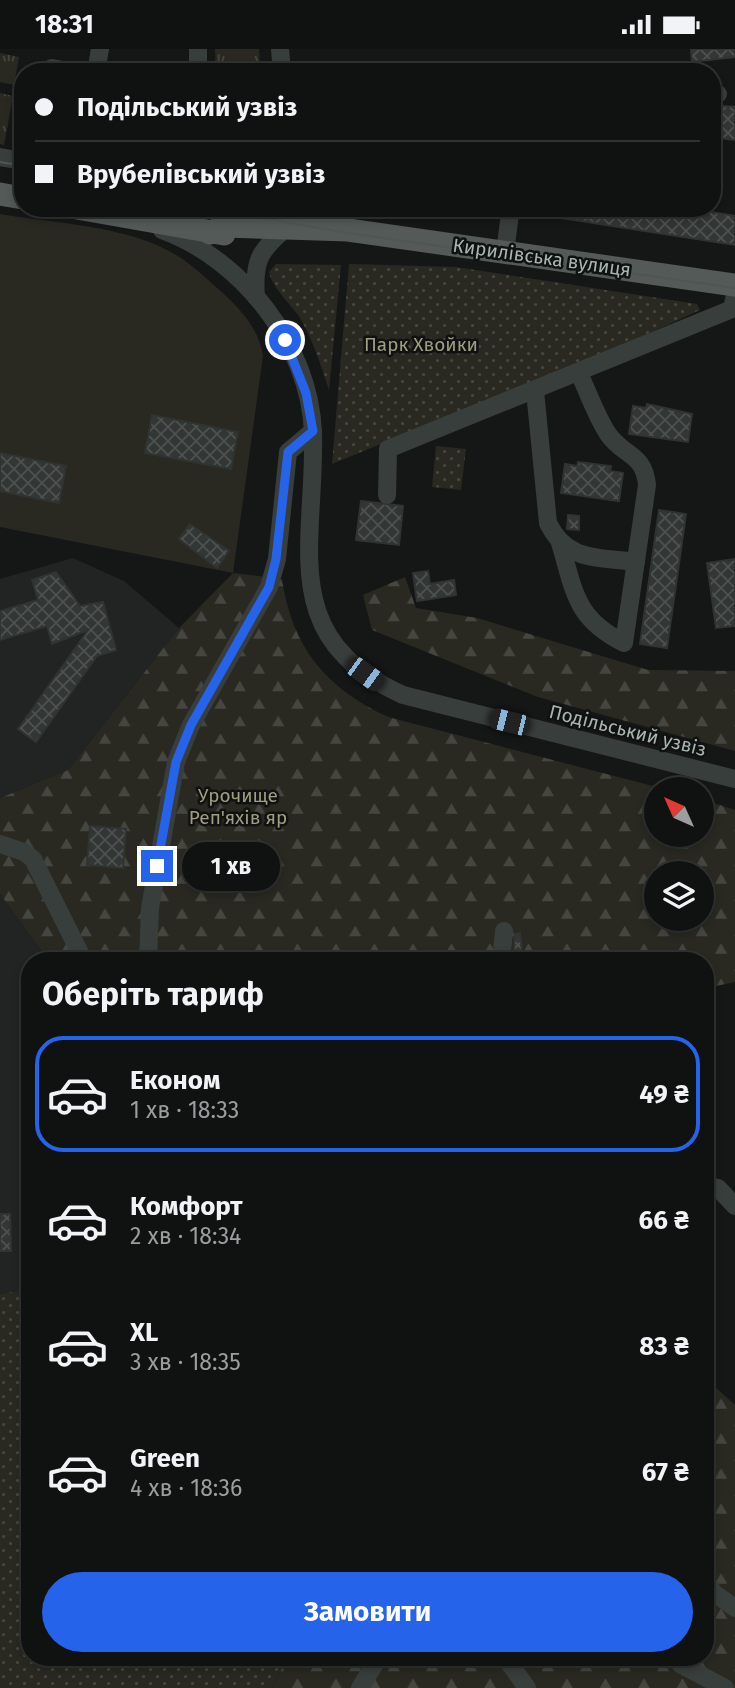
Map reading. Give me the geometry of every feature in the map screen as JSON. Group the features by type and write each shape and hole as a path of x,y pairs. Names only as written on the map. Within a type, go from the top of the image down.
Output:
{"main road":[{"name":"Кирилівська вулиця","path":"126,217 210,233 223,226 245,229 285,217"},
{"name":"Кирилівська вулиця","path":"292,217 348,230 735,285"}],"street":[{"path":"256,297 256,262 287,217"},
{"path":"505,252 510,217"},
{"name":"Подільський узвіз","path":"131,218 179,236 213,256 256,297 293,355 306,393 313,431 309,582 316,610 330,640 352,665 377,683 403,695 735,779"},
{"path":"387,495 388,449 732,309 735,295"},
{"path":"535,391 548,523 560,543 582,611 608,635 624,643 647,485 645,470 641,462 608,433 579,373"},
{"path":"148,952 150,908 176,762 191,725 269,587 276,559 288,452 313,431"},
{"path":"560,543 578,554 636,562"},
{"path":"0,844 24,852 33,859 80,952"},
{"path":"502,952 504,931"},
{"path":"714,1187 735,1206"},
{"path":"714,1593 735,1608"},
{"path":"360,1688 373,1666"},
{"path":"511,1666 527,1688"},
{"path":"684,1666 725,1688"}],"shaded area":[{"path":"73,558 124,581 179,628 68,770 0,798 0,579"},
{"path":"0,894 42,952 21,952 21,1290 0,1294"}],"green space":[{"path":"215,49 259,49 260,63 216,63"},
{"path":"0,53 19,57 18,63 14,63 14,85 0,82"},
{"path":"0,93 13,96 4,145 0,144"},
{"path":"0,214 115,232 159,246 178,256 196,269 244,315 258,338 263,356 233,573 0,527"},
{"name":"Парк Хвойки","path":"276,264 341,265 329,390 305,327 271,278 269,272"},
{"name":"Парк Хвойки","path":"349,264 456,267 697,304 700,310 634,340 332,464"},
{"path":"436,446 466,449 461,490 432,487"},
{"name":"Урочище Реп'яхів яр","path":"233,573 282,579 294,626 304,645 330,679 366,706 388,717 644,784 644,847 714,847 714,803 735,810 735,982 714,988 714,952 42,952 0,894 0,798 68,770 179,628"},
{"path":"405,577 416,608 477,618 648,670 735,671 735,751 538,697 372,630 363,595"},
{"path":"21,1290 21,1666 283,1666 272,1688 0,1688 0,1294"},
{"path":"714,1386 735,1405 735,1688 272,1688 283,1666 714,1666"}],"building":[{"path":"691,49 735,49 735,57 692,62"},
{"path":"721,106 735,107 735,140 721,138"},
{"path":"721,214 735,216 735,245 554,217 721,217"},
{"path":"647,404 692,414 688,442 629,434 633,406 646,408"},
{"path":"152,415 238,432 231,469 145,453"},
{"path":"0,453 66,466 59,503 0,491"},
{"path":"578,462 611,466 610,471 623,473 619,501 561,493 565,464 577,466"},
{"path":"361,501 403,506 399,545 356,540"},
{"path":"659,510 686,514 667,648 640,644"},
{"path":"568,515 579,516 579,530 567,529"},
{"path":"190,524 229,551 217,568 179,539"},
{"path":"735,559 735,626 716,628 707,563"},
{"path":"428,571 430,584 454,580 456,595 417,601 413,573"},
{"path":"56,572 80,606 103,602 116,650 97,656 36,742 18,729 88,630 52,644 47,626 0,640 0,611 38,600 32,580"},
{"path":"90,826 126,829 123,868 87,865"},
{"path":"520,933 522,952 514,952 515,934"},
{"path":"0,1214 10,1214 11,1251 0,1251"}],"tram line":[{"path":"0,162 14,164"},
{"path":"256,217 348,233 735,288"}],"route":[{"path":"157,866 176,762 191,725 269,587 276,559 288,452 313,431 306,393 285,340"}]}
